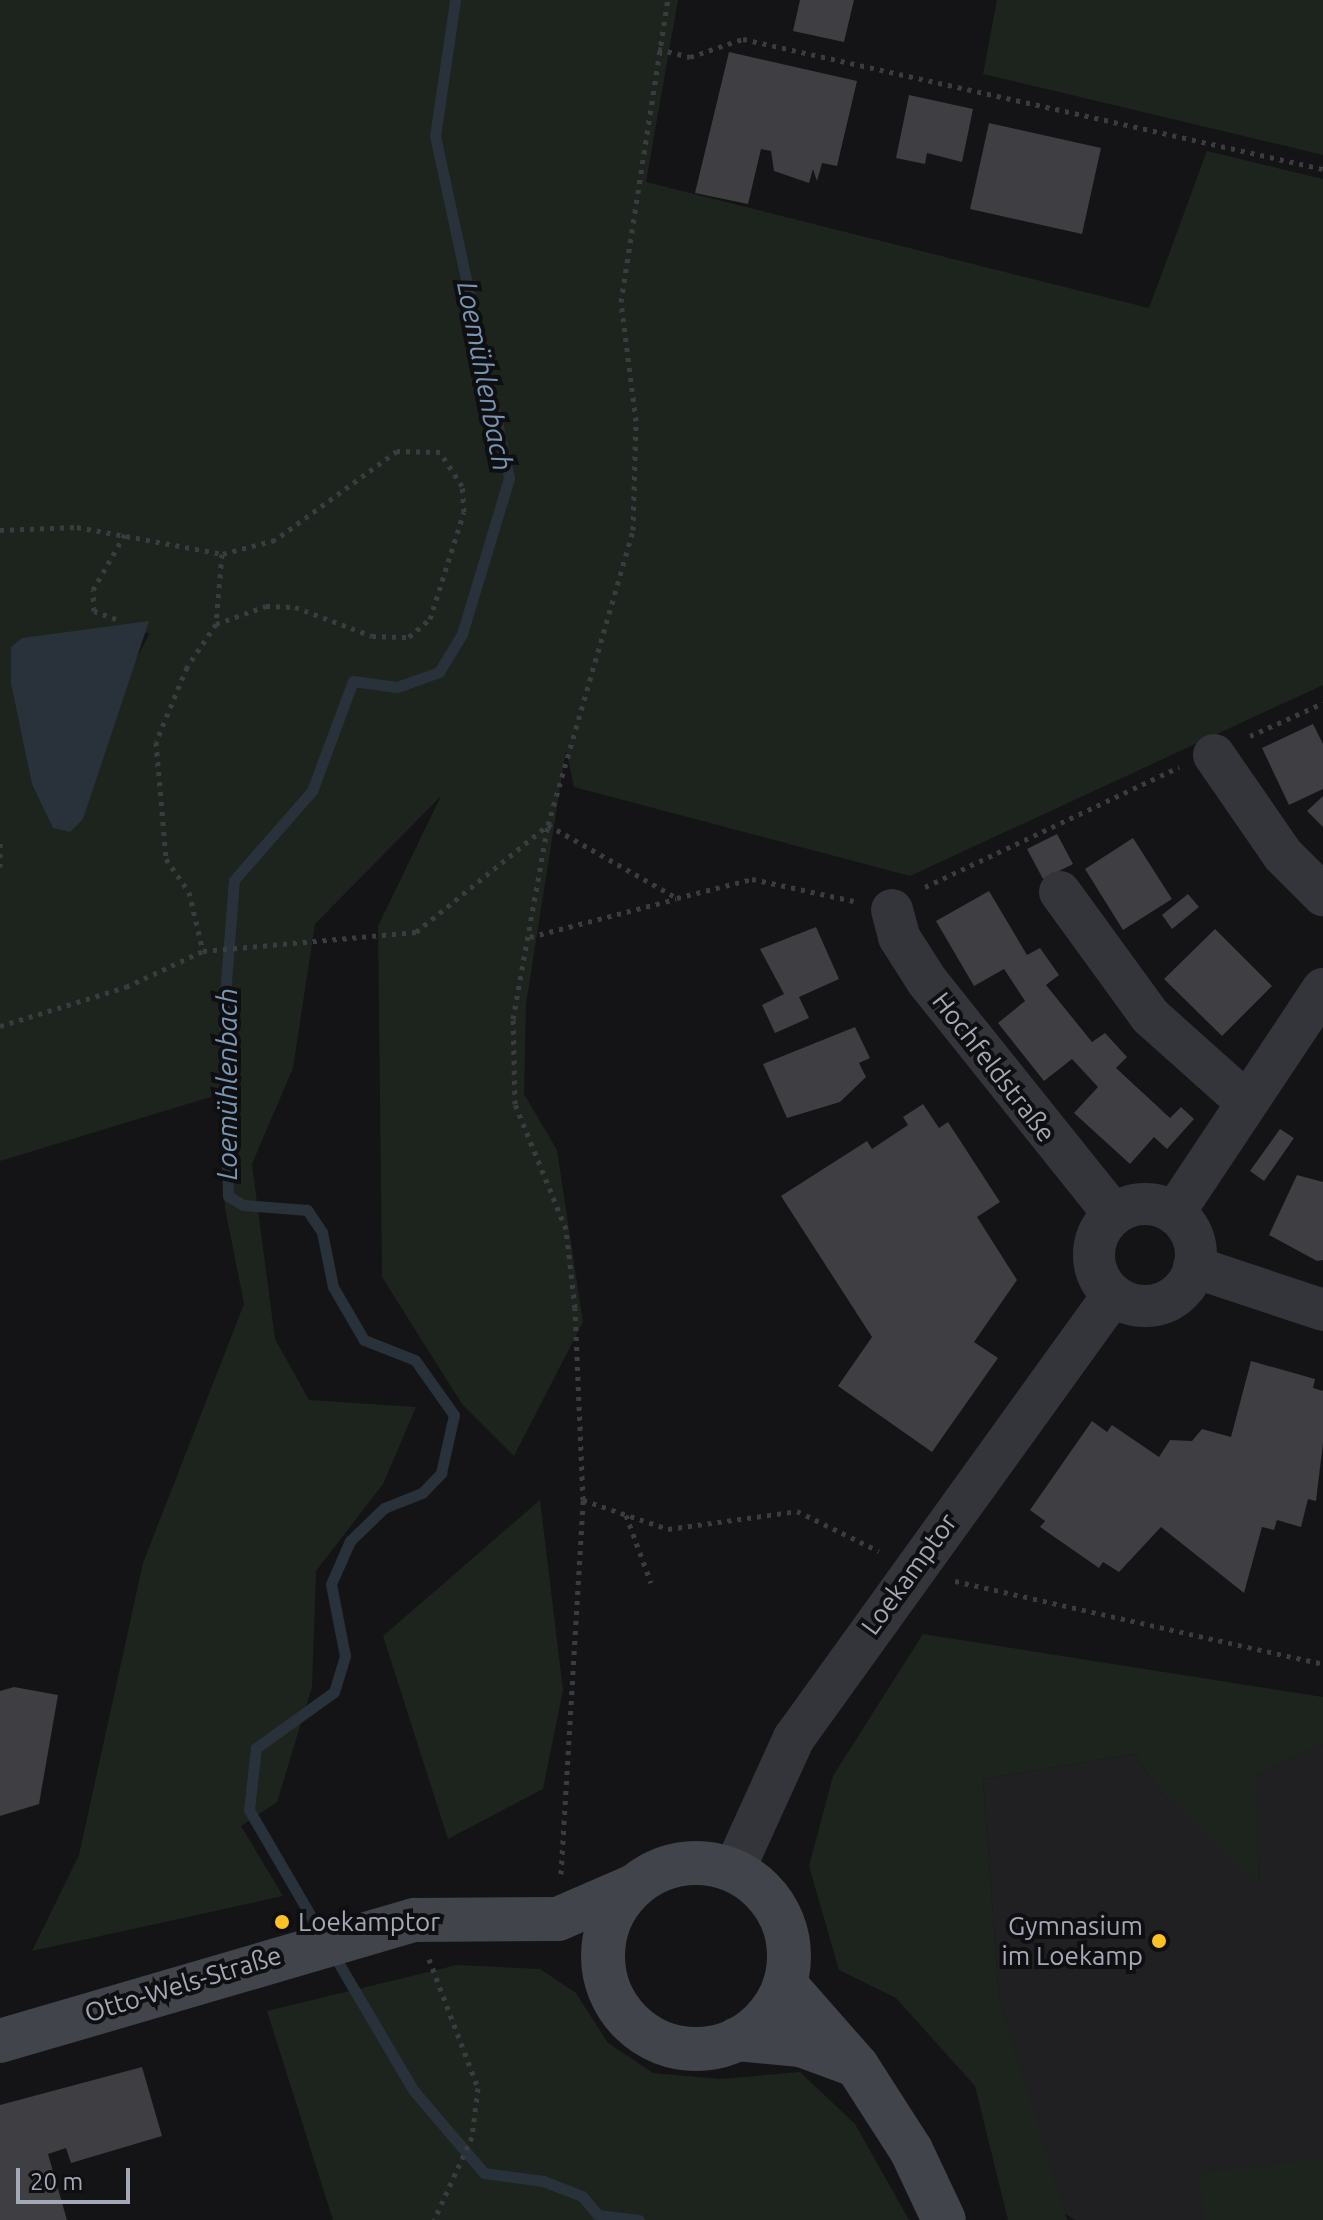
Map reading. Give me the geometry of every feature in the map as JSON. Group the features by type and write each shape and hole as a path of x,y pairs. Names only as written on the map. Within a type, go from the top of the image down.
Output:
{"main road":[{"path":"737,2039 768,2016 785,1984 788,1939 781,1917 770,1898 734,1870 681,1864 634,1886 611,1915 602,1959 616,2003 648,2036 692,2049 737,2039 801,2045 857,2066"},
{"name":"Otto-Wels-Straße","path":"0,2041 281,1953 415,1920 558,1919 634,1886"},
{"path":"558,1919 602,1959"},
{"path":"785,1984 857,2066 911,2150 944,2220"}],"street":[{"path":"1214,755 1283,855 1323,895"},
{"path":"1060,892 1150,1016 1245,1101"},
{"name":"Hochfeldstraße","path":"892,910 899,937 927,981 1114,1214"},
{"path":"1174,1213 1245,1101 1323,989"},
{"path":"1133,1205 1174,1213 1192,1237 1194,1267 1182,1290 1161,1303 1136,1305 1113,1295 1094,1263 1094,1245 1114,1214 1133,1205"},
{"path":"1194,1267 1323,1310"},
{"name":"Loekamptor","path":"734,1870 794,1738 1113,1295"}],"path":[{"path":"558,1919 583,1500 566,1229 515,1104 513,1019 548,825 633,530 636,421 621,302 668,0"},
{"path":"658,49 690,57 743,39 1323,169"},
{"path":"0,530 125,534 222,554 275,540 397,451 440,452 462,486 464,512 430,619 409,637 372,636 295,607 266,606 216,624"},
{"path":"116,619 94,611 93,590 125,534"},
{"path":"203,951 189,892 166,859 156,742 187,667 216,624 222,554"},
{"path":"530,937 752,879 892,910 938,878 1323,703"},
{"path":"548,825 677,898"},
{"path":"0,1026 126,987 203,951 220,947 416,932 548,825"},
{"path":"0,843 0,867"},
{"path":"625,1514 651,1583"},
{"path":"415,1920 478,2088 472,2137 434,2220"}],"shaded area":[{"path":"0,0 678,0 646,182 1149,308 1207,151 1323,179 1323,685 910,876 574,787 566,750 526,1004 524,1094 557,1150 583,1322 514,1456 462,1404 382,1277 378,926 441,796 315,924 293,1068 252,1164 275,1339 309,1400 416,1407 383,1484 316,1571 312,1687 277,1802 241,1826 283,1896 32,1951 79,1855 143,1563 244,1304 225,1208 217,1095 0,1161","holes":["150,633 125,679 83,819 22,638"]},
{"path":"997,0 1323,0 1323,155 983,74"},
{"path":"149,621 83,819 70,832 53,828 32,784 11,683 11,647 22,638"},
{"path":"540,1500 563,1690 543,1789 448,1839 383,1636"},
{"path":"923,1634 1323,1697 1323,1744 1255,1774 1259,1883 1161,1792 1134,1754 983,1779 999,1999 1067,2220 1008,2220 975,2086 896,1998 839,1970 809,1866 833,1776"},
{"name":"Gymnasium im Loekamp","path":"1323,1744 1323,2220 1075,2220 1064,2213 999,1999 983,1779 1134,1754 1161,1792 1259,1881 1254,1774"},
{"path":"457,1965 540,1969 576,1993 608,2043 653,2073 720,2079 800,2072 855,2124 909,2220 333,2220 267,2011"},
{"path":"1323,2158 1323,2220 1205,2220 1199,2174"}],"building":[{"path":"800,0 854,0 844,42 793,31"},
{"path":"729,52 857,81 837,166 822,163 817,181 813,169 809,183 774,171 771,151 761,149 748,204 695,193"},
{"path":"909,95 973,109 962,162 927,153 925,164 896,158"},
{"path":"989,123 1101,148 1082,234 970,209"},
{"path":"1313,724 1323,744 1323,789 1289,805 1262,748"},
{"path":"1323,796 1323,827 1307,811"},
{"path":"1057,834 1073,864 1043,879 1027,849"},
{"path":"1133,838 1172,899 1123,930 1085,869"},
{"path":"989,891 1027,955 1040,948 1059,975 1046,985 1092,1042 1105,1033 1127,1057 1116,1068 1170,1118 1181,1107 1194,1119 1167,1149 1154,1137 1130,1164 1074,1113 1098,1087 1072,1059 1044,1081 998,1023 1025,1001 1004,969 974,986 936,921"},
{"path":"1188,894 1199,907 1172,929 1162,915"},
{"path":"816,927 839,979 799,997 809,1018 775,1033 762,1005 784,994 760,949"},
{"path":"1215,929 1272,986 1222,1036 1164,979"},
{"path":"855,1027 870,1058 859,1063 866,1077 840,1102 787,1118 763,1064"},
{"path":"923,1104 939,1128 948,1122 1000,1202 977,1217 1017,1280 974,1342 998,1358 932,1452 838,1386 872,1337 781,1196 867,1141 872,1149 908,1125 903,1117"},
{"path":"1280,1129 1294,1138 1264,1181 1250,1171"},
{"path":"1297,1175 1323,1182 1323,1260 1317,1261 1269,1235"},
{"path":"1251,1361 1315,1379 1313,1388 1323,1391 1323,1443 1316,1501 1308,1499 1301,1527 1277,1520 1274,1530 1262,1527 1244,1593 1161,1527 1119,1572 1103,1562 1099,1568 1040,1527 1045,1521 1030,1510 1092,1421 1107,1432 1112,1425 1159,1457 1170,1440 1192,1441 1202,1429 1231,1437"},
{"path":"14,1687 58,1695 39,1804 0,1816 0,1691"},
{"path":"142,2067 162,2136 71,2163 66,2148 48,2154 67,2220 0,2220 0,2105"}],"waterway":[{"name":"Loemühlenbach","path":"323,1937 249,1810 256,1748 334,1692 345,1656 331,1584 350,1541 384,1508 422,1493 441,1473 454,1415 415,1360 364,1340 333,1287 322,1232 307,1210 243,1205 228,1196 224,1007 234,880 312,791 353,681 397,687 439,672 462,634 509,478 435,136 455,0"},
{"name":"Loemühlenbach","path":"332,1952 414,2091 484,2173 543,2181 582,2196 598,2215 639,2220"}],"place":[{"name":"Loekamptor","path":"282,1922"},
{"name":"Gymnasium im Loekamp","path":"1159,1941"}]}
